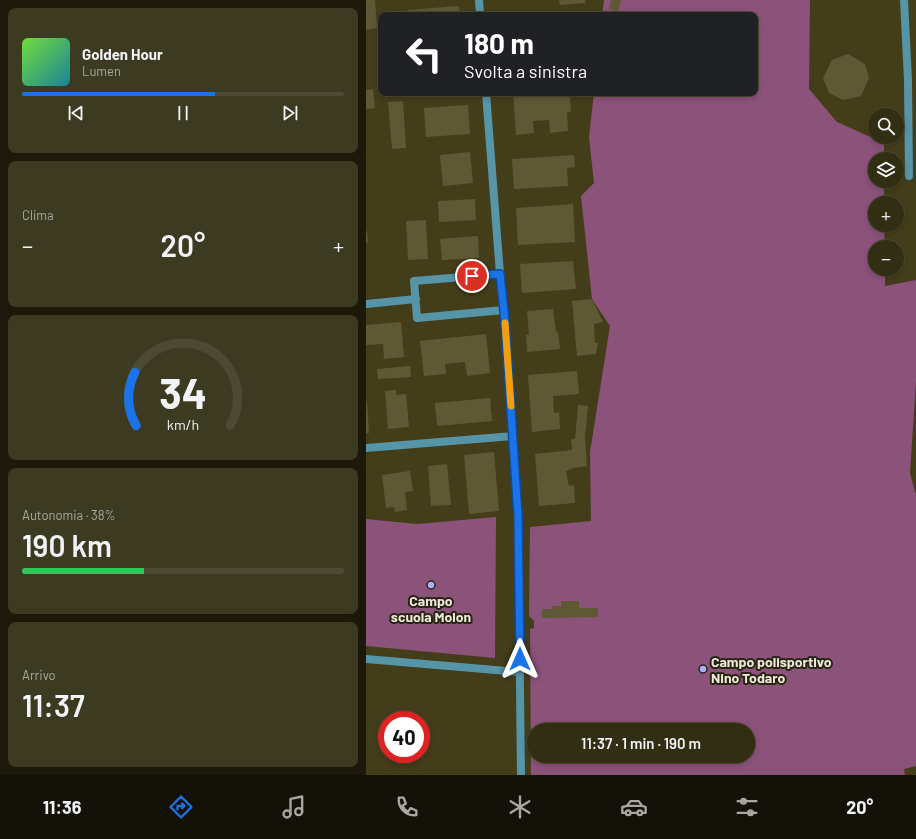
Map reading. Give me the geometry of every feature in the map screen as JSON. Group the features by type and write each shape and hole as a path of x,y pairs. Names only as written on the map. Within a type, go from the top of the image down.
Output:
{"street":[{"path":"479,0 480,12"},
{"path":"904,0 912,80 910,176"},
{"path":"486,96 504,310 518,516 520,775"},
{"path":"500,274 414,281 417,318 504,310"},
{"path":"366,304 416,299"},
{"path":"366,448 513,436"},
{"path":"366,659 520,672"}],"shaded area":[{"path":"604,0 810,0 809,89 837,122 868,136 868,144 884,144 884,152 868,152 868,188 884,188 884,196 868,196 868,232 884,232 885,240 868,240 868,276 885,276 885,286 916,280 916,381 910,473 916,494 916,766 904,769 905,775 531,775 531,763 755,763 755,723 531,723 530,629 534,628 534,621 529,616 530,527 591,521 590,452 610,326 592,299 581,196 594,183 589,137 594,96 758,96 758,12 602,12"},
{"name":"Campo scuola Molon","path":"496,517 495,658 366,646 366,519 417,524"}],"building":[{"path":"366,0 375,0 377,28 366,30"},
{"path":"559,0 585,0 586,3 560,5"},
{"path":"611,0 621,0 618,12 609,9"},
{"path":"459,6 460,12 407,12 407,10"},
{"path":"848,54 865,64 869,78 861,96 843,100 829,93 823,78 832,60"},
{"path":"373,89 375,108 366,109 366,90"},
{"path":"513,96 574,96 570,97 571,112 567,112 568,131 550,133 549,120 533,121 534,133 516,135"},
{"path":"403,101 406,148 392,149 388,102"},
{"path":"468,105 470,134 426,137 424,108"},
{"path":"470,152 473,183 443,186 440,155"},
{"path":"574,155 575,167 567,168 568,186 514,189 512,159"},
{"path":"475,199 476,220 439,222 438,201"},
{"path":"573,204 575,242 518,245 516,208"},
{"path":"426,220 428,259 408,260 406,221"},
{"path":"367,231 368,243 366,243"},
{"path":"478,236 479,258 442,260 440,239"},
{"path":"573,261 576,289 522,293 520,264"},
{"path":"592,299 603,322 594,324 595,343 598,343 596,354 577,356 572,301"},
{"path":"553,309 560,349 527,352 526,335 529,335 527,311"},
{"path":"401,322 404,357 384,359 383,344 366,345 366,325"},
{"path":"486,334 490,373 467,376 465,362 445,364 446,374 424,376 420,341"},
{"path":"410,366 411,377 378,379 377,369"},
{"path":"577,371 579,394 553,396 554,413 559,412 560,429 532,432 528,375"},
{"path":"396,390 396,395 406,394 409,427 388,429 385,391"},
{"path":"490,398 492,421 437,426 435,403"},
{"path":"367,401 369,433 366,433"},
{"path":"578,405 588,406 585,438 587,466 573,468 566,471 569,486 574,485 575,503 539,506 535,454 572,450 571,439 575,439"},
{"path":"494,452 499,511 469,514 464,455"},
{"path":"447,464 451,505 431,506 428,466"},
{"path":"410,471 413,491 405,492 407,510 395,512 394,507 386,508 382,475"},
{"path":"561,601 579,601 579,608 598,608 598,617 542,618 542,609 553,609 552,606 561,606"}],"slow traffic":[{"path":"505,323 511,406"}],"place":[{"name":"Campo scuola Molon","path":"431,585"},
{"name":"Campo polisportivo Nino Todaro","path":"703,669"}],"route":[{"path":"472,276 500,274 505,321 518,516 520,659"}]}
